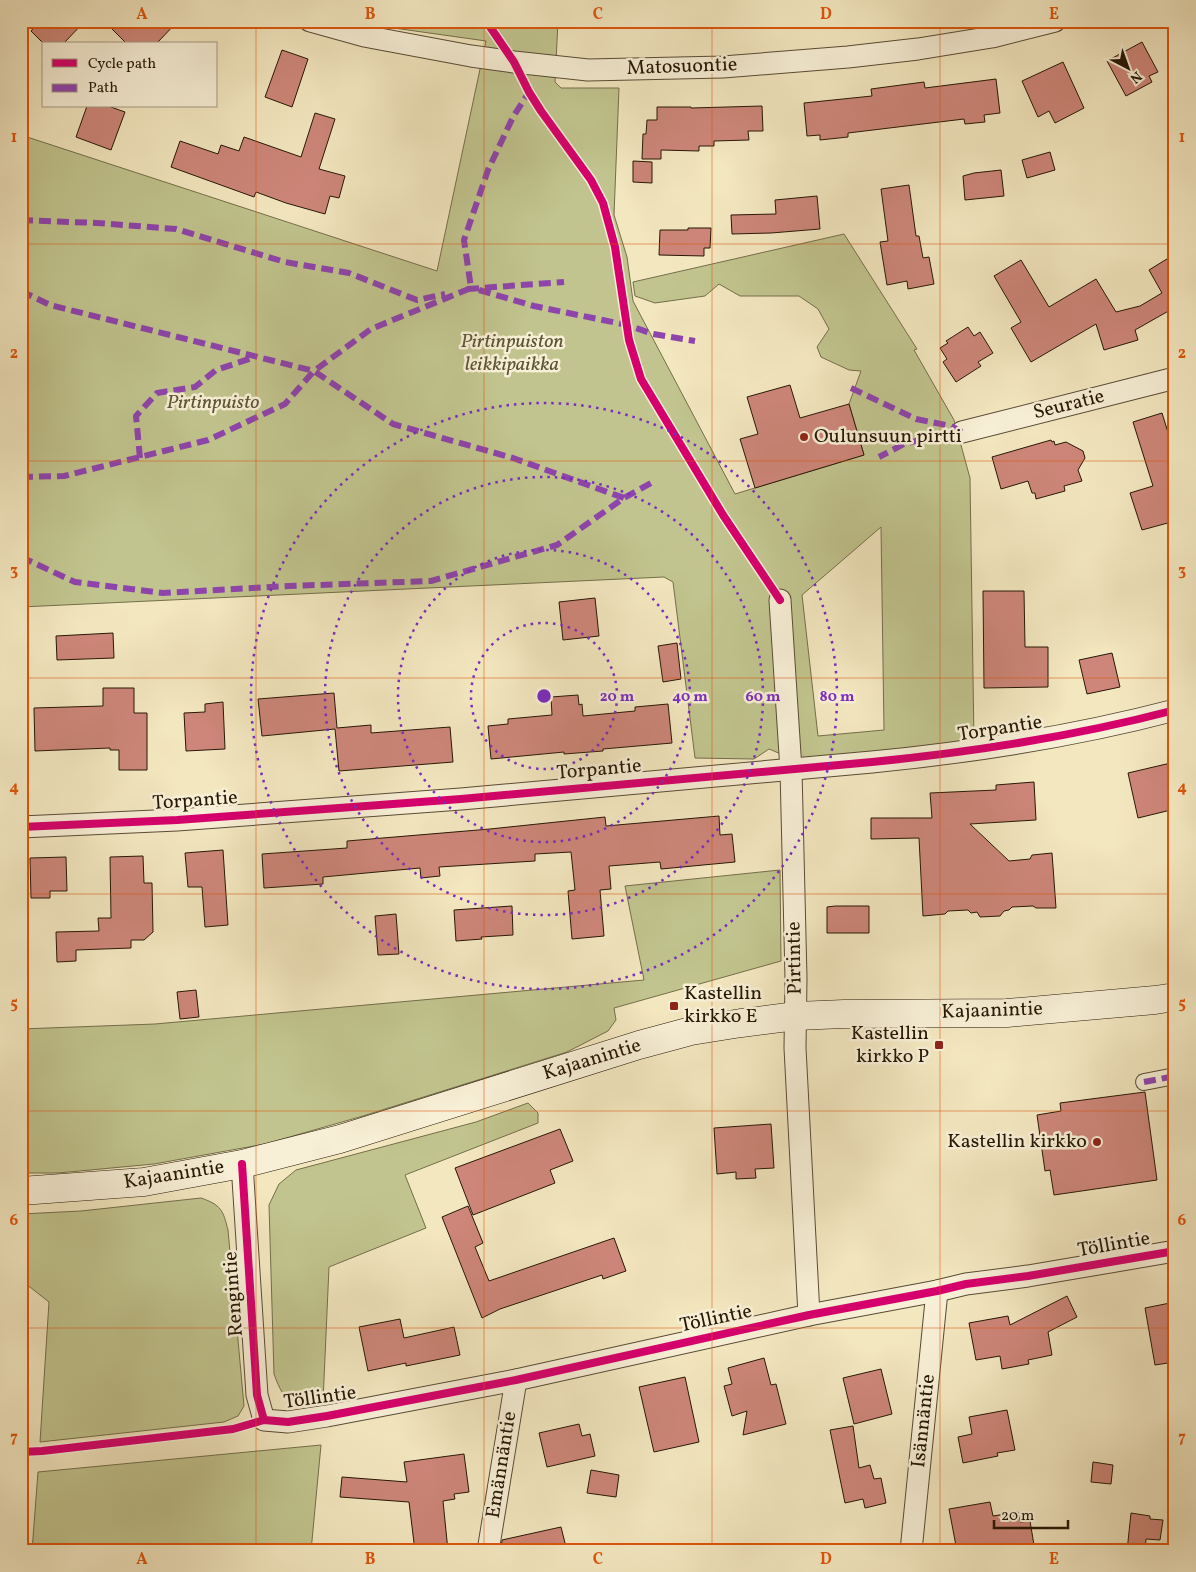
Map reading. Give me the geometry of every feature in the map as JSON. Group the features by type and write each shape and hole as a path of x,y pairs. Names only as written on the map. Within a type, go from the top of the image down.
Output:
{"main road":[{"name":"Kajaanintie","path":"21,1191 144,1182 242,1164 340,1139 639,1045 691,1031 796,1016 1007,1013 1155,1000 1175,996"}],"street":[{"name":"Matosuontie","path":"310,21 364,36 471,56 588,70 723,67 848,57 918,49 992,37 1055,21"},
{"name":"Seuratie","path":"962,432 1175,378"},
{"name":"Pirtintie","path":"780,600 791,770 795,1048 810,1315"},
{"name":"Torpantie","path":"21,827 186,819 461,799 940,755 1043,739 1175,710"},
{"path":"1144,1082 1175,1076"},
{"name":"Rengintie","path":"242,1164 257,1395 264,1420"},
{"name":"Töllintie","path":"264,1420 288,1422 327,1416 516,1380 810,1315 937,1292 966,1284 1175,1252"},
{"name":"Isännäntie","path":"912,1551 937,1292"},
{"name":"Emännäntie","path":"488,1551 516,1380"}],"green space":[{"name":"Pirtinpuisto","path":"344,21 558,21 555,82 561,88 619,88 614,215 627,257 633,301 735,494 864,455 849,404 861,371 849,370 821,357 817,347 829,329 818,309 799,296 740,296 719,284 705,296 655,303 635,296 633,282 844,234 917,349 914,350 954,420 970,478 974,743 805,764 769,749 754,759 695,758 673,582 664,577 21,607 21,135 437,271 486,41","holes":["881,527 884,730 818,736 802,595"]},
{"path":"780,870 781,961 614,1008 616,1020 608,1031 567,1052 363,1116 265,1144 154,1164 58,1173 21,1173 21,1029 155,1024 644,980 625,886"},
{"path":"528,1103 538,1113 538,1123 405,1175 426,1228 329,1267 323,1402 297,1403 286,1397 274,1374 269,1205 279,1184 296,1170 476,1122"},
{"path":"201,1198 213,1203 220,1209 228,1230 244,1406 238,1416 224,1422 40,1442 49,1302 21,1280 21,1214 81,1211"},
{"path":"321,1445 311,1551 32,1551 38,1472"}],"building":[{"path":"40,21 85,21 65,42 42,42 31,31"},
{"path":"104,21 178,21 158,42 125,42"},
{"path":"1142,42 1158,72 1149,76 1152,82 1126,96 1107,61"},
{"path":"282,50 308,59 292,107 265,97"},
{"path":"1063,62 1084,108 1055,123 1049,111 1038,117 1022,81"},
{"path":"996,79 1000,113 984,115 985,122 965,124 964,119 848,133 848,137 820,140 820,135 807,136 804,103 872,96 871,89 924,82 925,88"},
{"path":"762,106 763,131 748,131 749,140 714,141 714,146 699,146 699,151 661,150 661,159 642,159 643,134 646,134 647,120 657,120 657,107"},
{"path":"86,108 114,108 125,112 111,150 76,137"},
{"path":"315,113 335,119 319,169 345,176 339,198 330,196 325,214 256,192 254,197 171,167 180,141 218,154 221,145 239,151 244,137 301,157"},
{"path":"1050,152 1055,170 1027,178 1022,160"},
{"path":"633,161 652,162 652,183 633,182"},
{"path":"1001,170 1004,196 965,200 963,176"},
{"path":"909,185 916,236 919,236 923,258 929,257 934,284 908,289 907,281 887,285 880,242 888,241 881,189"},
{"path":"817,196 820,229 732,234 731,215 776,214 775,200"},
{"path":"688,228 711,228 710,248 704,248 704,256 659,255 660,230 688,230"},
{"path":"1175,254 1175,314 1172,309 1135,330 1138,340 1104,350 1096,324 1031,362 1011,328 1021,322 994,276 1021,260 1049,307 1096,279 1116,312 1140,306 1162,293 1149,270"},
{"path":"968,327 974,336 980,332 993,353 978,362 981,366 956,382 943,362 947,359 940,348 948,343 946,341"},
{"name":"Oulunsuun pirtti","path":"790,385 800,418 849,404 864,455 755,488 740,439 758,434 747,397"},
{"path":"1162,413 1175,455 1175,521 1142,530 1130,493 1153,486 1133,422"},
{"path":"1051,440 1052,442 1054,441 1055,445 1066,442 1083,451 1085,458 1078,470 1082,481 1064,486 1065,491 1036,499 1035,493 1032,493 1028,481 1001,489 992,457"},
{"path":"983,591 1024,591 1025,647 1048,647 1048,687 984,688"},
{"path":"595,598 599,636 563,640 559,602"},
{"path":"113,633 114,658 57,660 56,636"},
{"path":"677,643 681,679 663,682 658,646"},
{"path":"1112,653 1120,687 1087,694 1079,660"},
{"path":"103,688 134,688 134,713 147,713 147,770 119,770 119,750 110,750 110,748 35,751 34,708 103,706"},
{"path":"334,693 337,728 371,725 371,733 450,727 453,762 339,771 335,729 262,736 258,699"},
{"path":"578,695 579,705 582,704 583,716 635,711 635,707 668,704 672,743 603,749 603,751 564,754 564,752 491,759 488,726 508,724 508,719 552,715 551,697"},
{"path":"223,702 225,749 186,751 184,713 205,712 205,704"},
{"path":"1175,762 1175,809 1138,818 1128,773"},
{"path":"1034,782 1036,820 970,824 1009,861 1030,859 1032,855 1052,853 1056,908 1012,907 1004,911 1000,916 980,917 977,912 971,913 968,910 948,911 945,914 923,916 919,838 871,839 871,818 932,818 930,793 996,790 996,785"},
{"path":"719,816 720,835 732,834 735,862 661,869 660,862 609,866 611,889 600,890 604,936 572,939 568,891 575,890 571,852 535,854 535,861 439,867 440,876 421,878 420,868 323,877 323,884 264,888 262,854 347,848 347,841 605,817 606,826"},
{"path":"223,850 228,925 205,927 202,887 188,887 185,853"},
{"path":"143,856 144,883 152,883 153,932 144,940 131,940 131,948 76,950 76,961 57,962 56,932 99,931 98,918 111,918 110,857"},
{"path":"66,857 67,891 50,891 50,898 31,898 30,858"},
{"path":"512,906 513,935 456,941 454,910"},
{"path":"869,906 869,933 827,933 827,907"},
{"path":"396,914 399,954 378,955 375,916"},
{"path":"196,990 199,1017 180,1019 177,992"},
{"name":"Kastellin kirkko","path":"1145,1092 1157,1180 1054,1195 1050,1170 1045,1171 1037,1115 1061,1111 1060,1103"},
{"path":"771,1124 774,1168 755,1169 756,1178 736,1179 736,1172 717,1174 714,1128"},
{"path":"560,1129 573,1161 550,1170 555,1183 473,1215 455,1168"},
{"path":"468,1206 483,1243 475,1247 489,1281 614,1238 626,1271 603,1279 602,1275 500,1309 482,1318 442,1217"},
{"path":"1067,1296 1077,1317 1048,1332 1052,1355 1028,1360 1029,1364 1002,1369 1000,1356 976,1360 969,1323 1008,1316 1010,1325"},
{"path":"1175,1302 1175,1345 1171,1346 1174,1362 1155,1365 1145,1308"},
{"path":"400,1319 404,1338 454,1327 460,1355 406,1366 406,1363 368,1371 359,1327"},
{"path":"764,1358 771,1385 776,1384 786,1424 743,1435 747,1411 732,1416 724,1386 732,1384 728,1368"},
{"path":"881,1369 892,1414 854,1424 843,1378"},
{"path":"685,1377 699,1442 654,1452 639,1387"},
{"path":"1007,1410 1015,1450 997,1453 998,1456 963,1463 958,1437 972,1434 969,1417"},
{"path":"579,1424 582,1436 590,1434 595,1456 547,1467 539,1433"},
{"path":"853,1426 859,1468 870,1465 874,1479 881,1478 886,1503 865,1508 863,1499 845,1503 830,1430"},
{"path":"464,1454 469,1492 454,1494 455,1499 443,1501 448,1551 415,1551 409,1502 340,1497 342,1477 407,1482 404,1462"},
{"path":"1093,1462 1113,1465 1111,1484 1091,1482"},
{"path":"591,1470 619,1475 616,1497 587,1493"},
{"path":"990,1502 993,1516 1018,1512 1020,1522 1030,1521 1034,1545 1002,1551 990,1551 989,1545 957,1551 949,1509"},
{"path":"1131,1513 1150,1516 1150,1519 1163,1520 1160,1540 1146,1539 1145,1551 1127,1551"},
{"path":"561,1527 566,1547 559,1548 560,1551 501,1551 502,1540"}],"marked path":[{"path":"21,477 64,476 208,440 285,404 314,371 371,329 471,288 464,240 488,170 513,117 529,92"},
{"path":"21,220 176,229 285,262 349,273 417,300 445,294"},
{"path":"467,289 564,282"},
{"path":"479,290 534,306 627,325 653,334 695,341"},
{"path":"21,291 50,305 314,371 393,424 513,458 624,498"},
{"path":"140,458 136,416 157,393 195,387 216,370 255,357"},
{"path":"851,388 916,419 951,426 962,432 939,435 904,444 879,457"},
{"path":"21,557 75,582 163,593 431,581 557,545 624,498 653,482"},
{"path":"1144,1082 1175,1076"}],"cycle path":[{"path":"486,21 514,62 541,111 591,180 603,203 615,247 629,340 641,379 723,515 780,600"},
{"path":"21,827 177,820 461,799 872,762 1025,742 1100,728 1175,710"},
{"path":"242,1164 257,1395 264,1420"},
{"path":"21,1452 233,1429 264,1420 288,1422 327,1416 516,1380 809,1315 966,1284 1028,1276 1175,1251"}],"place":[{"name":"Oulunsuun pirtti","path":"804,437"},
{"name":"Kastellin kirkko E","path":"674,1006"},
{"name":"Kastellin kirkko P","path":"939,1045"},
{"name":"Kastellin kirkko","path":"1097,1142"}],"park label":[{"name":"Pirtinpuiston leikkipaikka","path":"512,354"}]}
